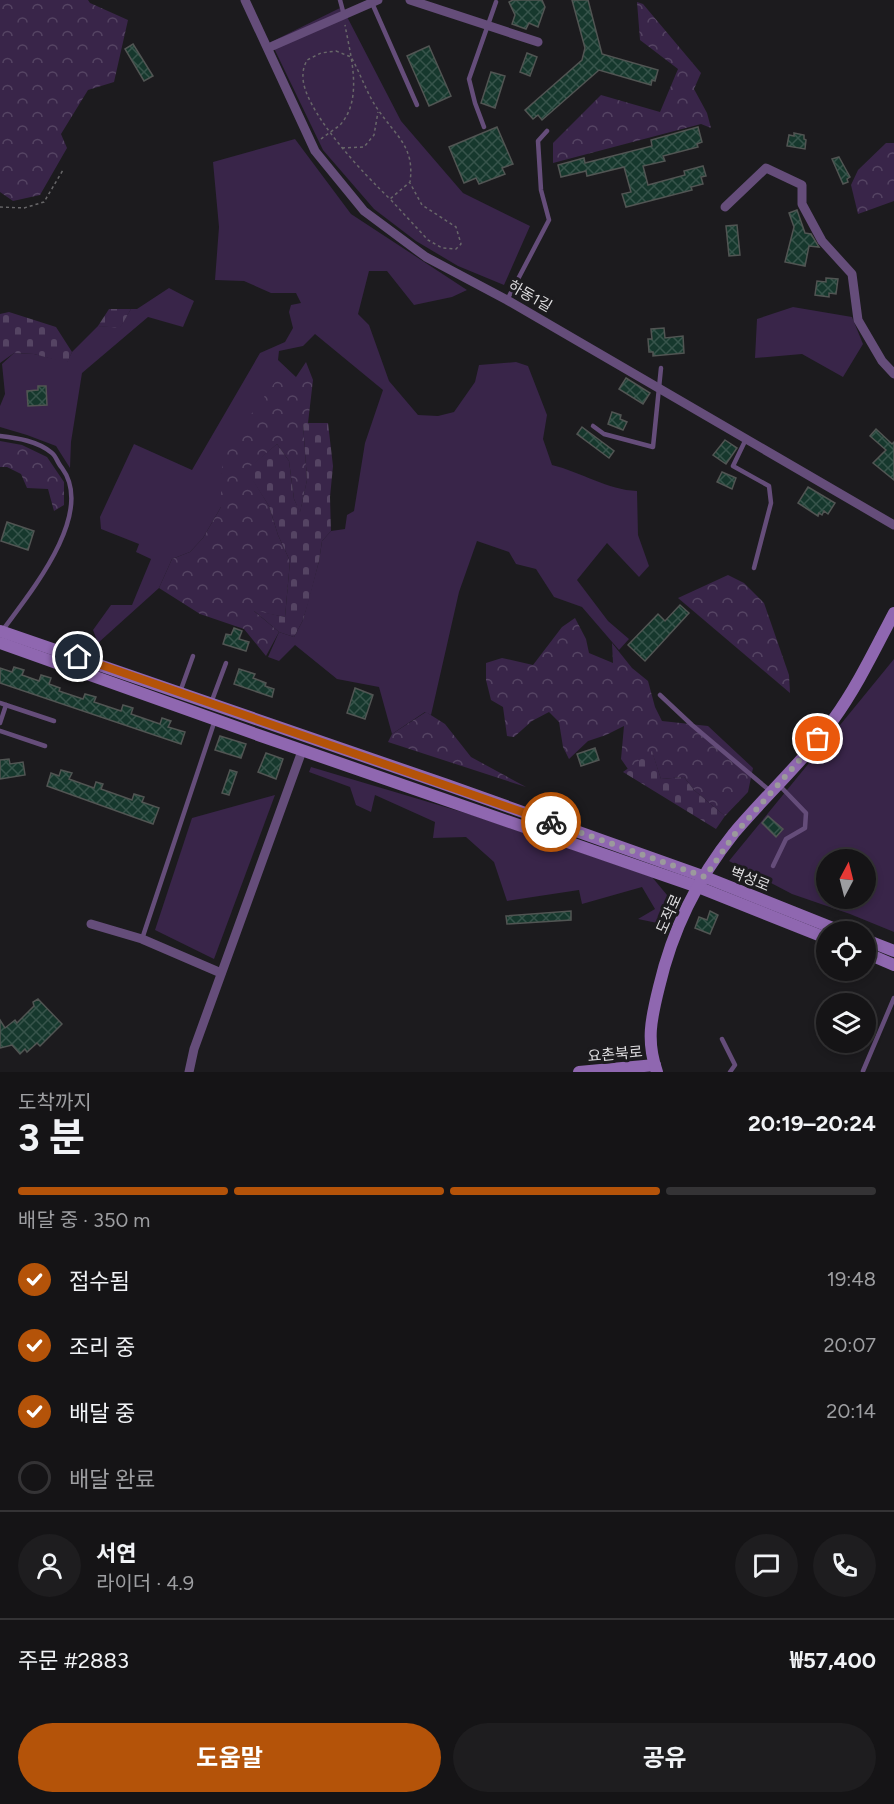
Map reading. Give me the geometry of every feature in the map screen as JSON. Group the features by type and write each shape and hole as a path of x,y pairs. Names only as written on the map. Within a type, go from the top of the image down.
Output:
{"main road":[{"name":"도작로","path":"656,1069 651,1048 650,1023 662,974 681,916 734,835 833,721 894,613"},
{"name":"벽성로","path":"1,635 180,692 816,922"},
{"name":"벽성로","path":"1,635 215,720 302,751 702,882 816,933"},
{"path":"876,944 894,951"},
{"path":"876,957 894,965"},
{"name":"요촌북로","path":"579,1072 656,1069"}],"street":[{"name":"하동1길","path":"245,0 315,151 364,211 426,257 507,300 894,525"},
{"path":"410,0 431,3 538,42"},
{"path":"268,48 374,1"},
{"path":"725,207 766,168 802,186 802,204 822,241 852,274 858,320 882,361 894,374"},
{"path":"189,1072 194,1049 302,751"},
{"path":"91,924 142,939 221,973"}],"lane":[{"path":"340,0 344,15"},
{"path":"374,1 417,105"},
{"path":"484,127 469,79 496,2"},
{"path":"507,300 549,220 541,190 538,141 547,131"},
{"path":"593,426 604,434 653,447 661,368"},
{"path":"0,436 25,440 53,453 68,476 71,488 65,532 50,563 1,635"},
{"path":"746,439 733,466 769,486 771,503 754,568"},
{"path":"180,692 193,656"},
{"path":"211,703 226,663"},
{"path":"660,695 692,725 806,813 805,828 786,839 773,866"},
{"path":"0,723 3,704 54,721"},
{"path":"142,939 215,720"},
{"path":"0,731 45,746"},
{"path":"863,1071 894,998"},
{"path":"722,1039 735,1065 730,1072"}],"path":[{"path":"319,140 341,124 350,106 354,84 344,15"},
{"path":"336,51 351,57 378,111 405,144 411,170 410,182 422,205 456,227 461,244 456,249 442,248 428,240 329,133 309,97 302,75 307,60 321,53 336,51"},
{"path":"342,148 364,147 374,135 378,111"},
{"path":"0,207 24,208 44,202 63,170"},
{"path":"390,199 410,182"}],"green space":[{"path":"0,0 88,0 128,20 114,82 88,90 61,134 67,148 40,195 13,201 0,192"},
{"path":"637,2 643,4 701,73 694,89 707,113 711,128 701,124 553,163 553,143 601,95 660,112 678,69 640,40"},
{"path":"342,7 401,121 463,193 530,226 504,285 458,266 416,241 374,209 323,150 271,42"},
{"path":"295,139 351,214 467,290 452,297 414,305 387,271 369,271 358,314 369,325 389,381 418,415 438,416 454,412 475,382 479,365 516,362 528,366 547,415 543,439 552,465 616,488 637,491 638,535 649,566 639,577 607,543 577,580 608,621 629,639 619,650 582,607 554,597 536,569 516,564 509,552 477,541 459,592 431,715 425,712 392,734 379,687 337,679 295,645 279,661 268,657 279,632 294,637 303,620 322,541 331,531 345,529 347,515 354,511 365,443 383,390 315,334 303,346 279,351 278,360 296,377 221,474 221,507 203,538 190,552 172,559 159,588 98,643 93,630 111,605 132,605 151,559 136,552 139,544 101,529 100,517 134,444 192,470 260,353 285,342 293,328 289,312 291,305 301,303 296,293 271,293 244,281 215,280 219,227 213,162"},
{"path":"886,143 894,143 894,201 858,214 851,185 858,170"},
{"path":"169,288 194,301 183,327 148,317 82,373 71,442 70,468 56,446 0,427 0,406 5,394 2,364 14,353 34,354 67,362 72,352 98,326 120,327 131,309 137,309"},
{"path":"793,307 852,317 863,344 843,377 802,354 755,358 757,319"},
{"path":"109,309 131,309 120,328 98,326"},
{"path":"9,312 56,327 72,352 67,363 34,354 14,353 0,363 0,314"},
{"path":"306,362 313,380 308,423 303,423 307,480 300,513 294,499 289,461 277,444 247,470 269,506 278,535 290,561 285,617 254,611 279,632 266,656 244,629 200,614 159,588 172,559 190,552 203,538 221,507 221,474 225,449 276,381 296,377"},
{"path":"303,423 328,423 333,466 330,497 331,531 322,541 309,600 303,620 294,637 279,632 253,610 285,617 290,561 278,535 269,506 246,470 277,444 289,461 294,499 300,512 307,480"},
{"path":"0,441 22,445 47,457 64,482 64,505 54,511 48,489 27,488 21,474 7,467 0,467"},
{"path":"728,575 744,583 764,603 789,675 790,693 678,598"},
{"path":"575,618 586,639 589,653 613,663 612,643 632,668 648,681 655,707 662,721 708,726 753,768 748,792 725,816 694,790 684,777 661,779 652,752 628,769 621,759 624,726 588,741 569,759 563,747 559,722 549,712 532,721 514,737 507,736 503,707 491,700 486,680 486,663 502,658 533,665 562,627"},
{"path":"894,659 894,932 876,925 876,921 867,921 836,909 876,909 876,849 816,849 816,902 792,894 729,861"},
{"path":"426,712 445,724 471,757 526,787 388,742 392,734"},
{"path":"652,751 661,779 684,777 694,790 725,816 716,829 623,772"},
{"path":"311,767 472,815 652,877 672,901 667,925 638,919 655,909 642,887 582,904 579,890 507,901 494,862 466,837 433,838 435,822 375,795 371,812 356,805 350,787 309,772"},
{"path":"275,795 214,959 155,930 192,818"}],"building":[{"path":"542,0 545,7 538,27 529,23 526,29 512,24 515,15 509,2"},
{"path":"572,0 588,0 602,54 658,70 655,81 652,80 651,85 599,70 542,120 538,115 533,119 525,110 582,60 585,48"},
{"path":"133,44 153,76 144,81 125,49"},
{"path":"429,46 451,96 429,106 407,56"},
{"path":"527,53 537,57 530,76 520,72"},
{"path":"491,72 505,76 495,108 481,103"},
{"path":"497,127 513,164 502,168 505,174 479,184 476,178 464,183 449,147"},
{"path":"698,127 702,142 697,144 698,147 663,156 665,161 643,166 648,185 685,175 684,171 703,166 706,176 701,177 703,184 691,187 692,190 626,207 622,194 631,192 624,167 587,176 586,171 561,177 558,165 584,158 585,163 652,146 651,140"},
{"path":"794,133 804,135 805,149 787,146 789,135 794,136"},
{"path":"839,157 850,177 847,179 848,182 843,184 832,159"},
{"path":"797,210 805,233 811,234 819,247 809,246 805,266 785,262 794,227 789,213"},
{"path":"737,225 740,255 729,256 726,226"},
{"path":"826,278 838,279 836,294 829,293 829,297 815,295 817,281 826,282"},
{"path":"664,328 665,338 683,336 684,353 653,356 653,352 649,352 648,339 652,339 651,329"},
{"path":"626,378 650,393 643,404 619,389"},
{"path":"38,386 46,386 47,405 28,406 27,391 38,390"},
{"path":"612,412 621,415 620,419 627,422 623,430 608,424"},
{"path":"582,427 614,451 609,458 577,434"},
{"path":"876,429 892,444 894,442 894,480 873,463 886,450 870,436"},
{"path":"725,440 737,448 726,464 713,455"},
{"path":"722,472 736,478 732,489 717,482"},
{"path":"808,487 835,503 828,514 824,511 818,516 798,503"},
{"path":"7,522 34,531 28,550 1,541"},
{"path":"680,605 689,613 645,661 628,645 658,614 665,621"},
{"path":"234,628 242,631 239,639 249,642 246,651 223,644 226,634 231,635"},
{"path":"14,667 24,670 22,675 39,681 41,675 51,678 49,684 60,688 59,691 83,699 85,694 96,697 94,702 121,711 123,705 133,708 131,714 160,724 162,718 171,721 168,727 185,732 181,744 0,683 0,668 12,672"},
{"path":"239,669 255,674 253,678 274,689 272,697 234,684"},
{"path":"355,688 373,695 365,719 347,713"},
{"path":"220,736 246,744 241,758 215,750"},
{"path":"595,748 599,760 581,766 577,754"},
{"path":"266,753 283,759 276,779 258,772"},
{"path":"9,759 10,764 23,762 25,775 0,779 0,760"},
{"path":"61,770 72,773 69,779 94,788 96,782 103,784 101,789 132,800 134,794 144,797 142,802 159,808 153,824 47,786 51,773 59,776"},
{"path":"230,770 237,772 229,795 222,793"},
{"path":"768,816 783,829 776,837 762,823"},
{"path":"571,911 571,920 507,924 506,916"},
{"path":"710,911 718,915 710,934 695,928 699,917 707,920"},
{"path":"38,999 62,1024 40,1046 37,1043 27,1052 25,1049 20,1054 12,1045 0,1048 0,1020 5,1028 15,1020 17,1023"}],"way so far":[{"path":"551,822 705,877 734,835 818,739"}],"route":[{"path":"78,657 551,822"}]}
